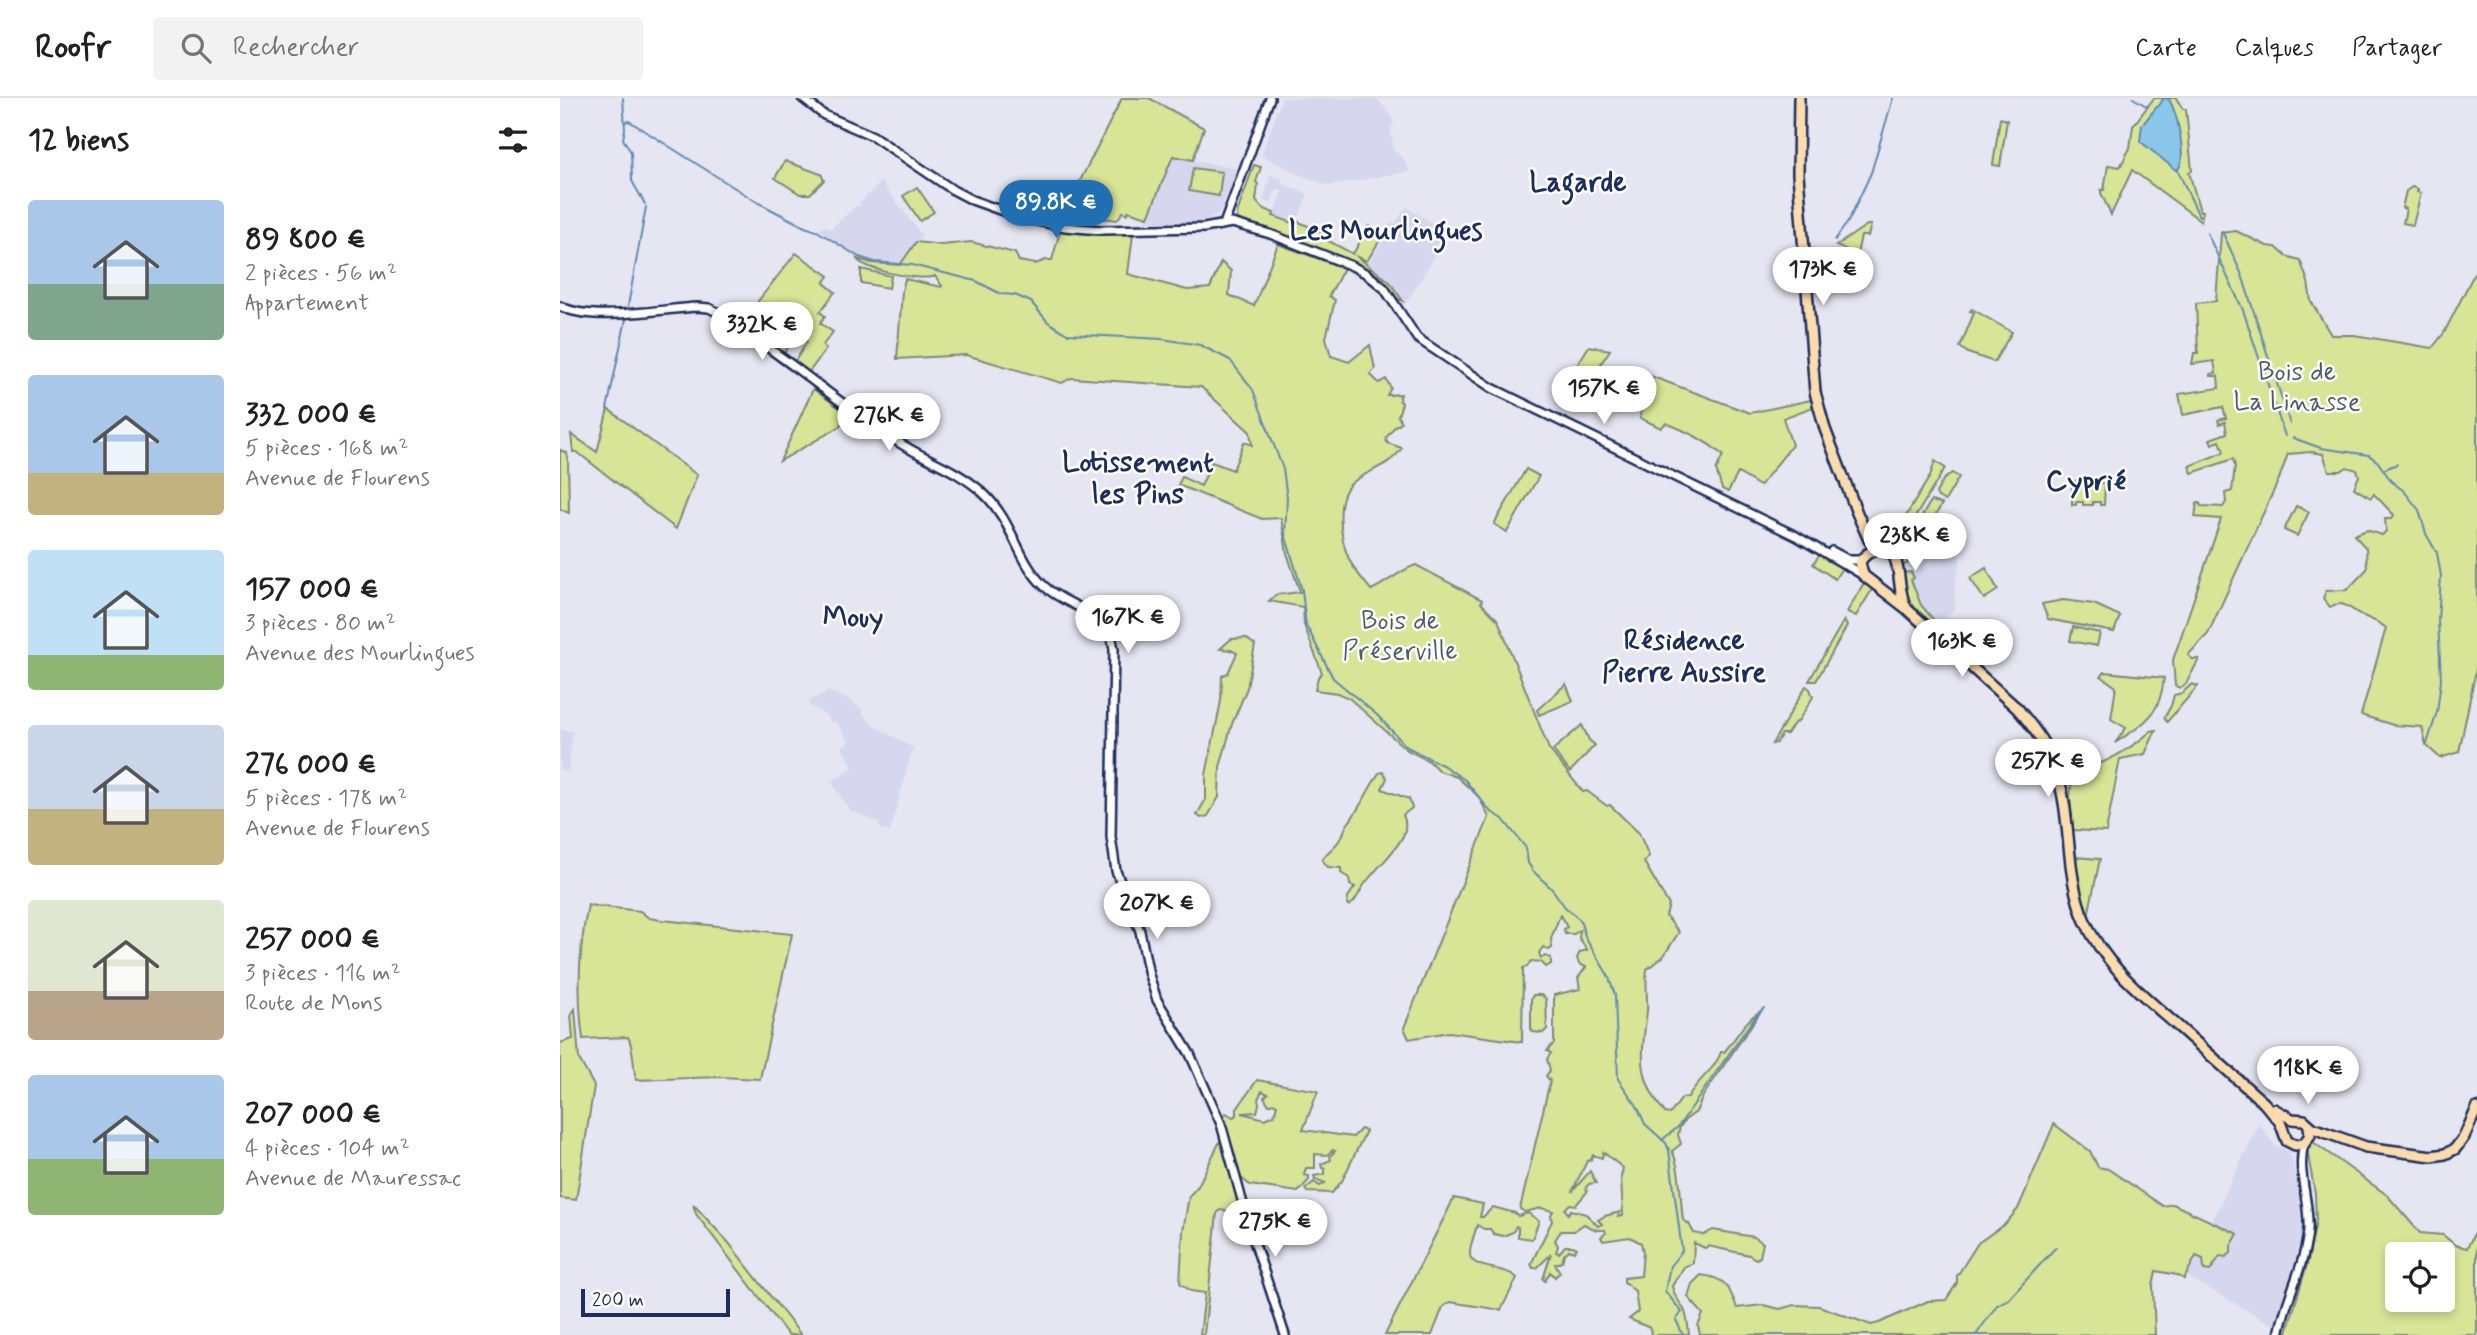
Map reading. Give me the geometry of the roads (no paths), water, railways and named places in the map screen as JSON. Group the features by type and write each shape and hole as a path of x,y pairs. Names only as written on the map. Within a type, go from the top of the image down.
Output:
{"main road":[{"path":"1799,98 1798,174 1815,393 1825,429 1857,513 1869,540 1878,550"},
{"path":"1857,513 1864,546 1860,566 1863,575 1907,609 2016,707 2038,734 2049,753 2058,778 2074,886 2088,928 2106,957 2125,978 2264,1102 2278,1118 2290,1144 2306,1142 2320,1136 2339,1136"},
{"path":"1862,558 1878,550 1887,551 1896,559 1901,599 1907,609"},
{"path":"1888,594 1899,587"},
{"path":"2264,1102 2292,1119 2304,1120 2309,1126 2379,1150 2432,1156 2445,1154 2459,1144 2477,1108"},
{"path":"2284,1129 2292,1119"},
{"path":"2306,1142 2309,1126"}],"street":[{"path":"802,98 816,110 873,136 953,190 972,200 1022,218 1089,230 1204,228 1227,223 1270,234 1367,274 1388,293 1417,338 1492,388 1796,536 1863,575"},
{"path":"1227,223 1272,98"},
{"path":"560,306 588,314 697,307 709,308 723,315 870,424 977,487 1005,518 1041,584 1092,614 1110,633 1114,649 1111,837 1116,871 1140,932 1153,989 1190,1054 1227,1141 1250,1229 1285,1335"},
{"path":"1796,536 1808,538 1849,560 1862,558"},
{"path":"2279,1335 2306,1244 2308,1219 2301,1157 2306,1142"},
{"path":"2290,1144 2302,1174"}],"water":[{"path":"2164,98 2169,99 2172,106 2180,136 2182,157 2177,171 2140,141 2142,125"}],"waterway":[{"path":"623,98 623,139 631,152 632,181 645,204"},
{"path":"1835,240 1849,220 1871,173 1893,98"},
{"path":"2133,98 2148,107"},
{"path":"625,122 629,121 757,202 817,231 859,257 875,262 912,265 976,281 1001,294 1015,295 1031,302 1048,322 1067,334 1162,339 1200,345 1230,360 1253,390 1283,469 1287,498 1285,534 1302,590 1306,625 1333,678 1377,715 1407,747 1465,780 1490,811 1503,819 1526,848 1528,863 1533,871 1580,920 1586,939 1608,975 1615,995 1618,1079 1637,1106 1645,1124 1666,1143 1669,1150 1682,1251 1670,1266 1665,1291 1682,1312 1676,1320 1683,1335"},
{"path":"2177,169 2199,216"},
{"path":"628,306 646,207"},
{"path":"2222,231 2242,275 2290,424"},
{"path":"2207,233 2243,310 2285,436"},
{"path":"607,409 626,319"},
{"path":"2293,438 2321,448 2369,455 2419,510 2426,534 2437,553 2441,576 2438,620 2441,680 2437,712 2427,744"},
{"path":"2385,469 2397,464"},
{"path":"1662,1140 1678,1127 1752,1021 1764,1008"},
{"path":"1976,1335 1997,1305 2009,1299 2056,1247"}],"district":[{"name":"Lagarde","path":"1578,183"},
{"name":"Les Mourlingues","path":"1386,231"},
{"name":"Lotissement les Pins","path":"1138,479"},
{"name":"Cyprié","path":"2086,481"},
{"name":"Mouy","path":"853,618"},
{"name":"Résidence Pierre Aussire","path":"1684,657"}],"park label":[{"name":"Bois de La Linasse","path":"2297,388"},
{"name":"Bois de Préserville","path":"1400,637"}]}
